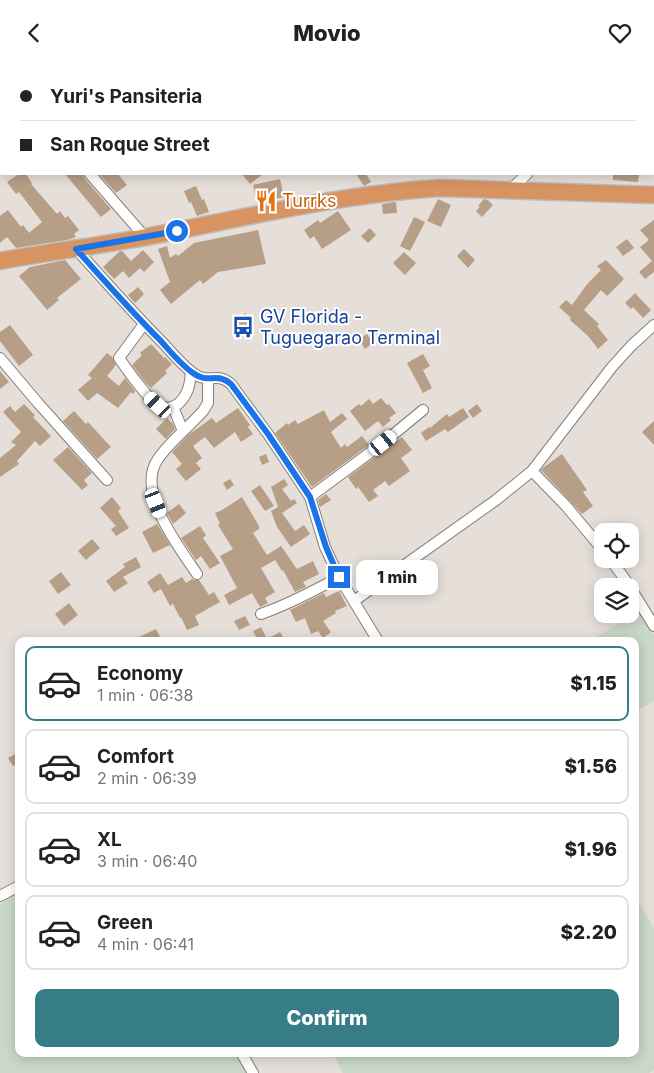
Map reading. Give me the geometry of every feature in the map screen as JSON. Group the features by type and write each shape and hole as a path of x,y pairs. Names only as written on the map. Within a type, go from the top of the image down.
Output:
{"highway":[{"path":"0,261 145,237 347,198 397,191 440,188 654,195"}],"street":[{"path":"91,175 145,237"},
{"path":"510,190 526,175"},
{"path":"76,249 144,324 191,372 201,379 219,377 231,384 268,434 310,497 326,547 339,577 376,637"},
{"path":"144,324 119,358 139,386 158,405 166,408 173,407 180,402 190,386 191,372"},
{"path":"354,601 496,500 532,471 612,367 654,325"},
{"path":"0,358 107,480"},
{"path":"197,574 162,517 152,487 152,474 157,460 203,411 208,403 208,379"},
{"path":"173,407 183,431"},
{"path":"310,497 383,443 423,410"},
{"path":"532,471 566,506 594,539"},
{"path":"261,614 300,598 339,577"},
{"path":"639,602 654,626"},
{"path":"0,896 15,888"},
{"path":"244,1057 253,1073"}],"green space":[{"path":"639,612 654,635 654,701 639,710 639,637 596,637 620,623 639,623"},
{"path":"15,895 15,1057 239,1057 247,1073 0,1073 0,904"},
{"path":"639,903 654,929 654,1070 649,1073 343,1073 335,1057 639,1057"}],"building":[{"path":"18,175 27,175 31,184 57,214 60,211 65,218 68,216 79,230 74,234 76,237 16,248 7,237 0,243 0,216 8,210 21,227 23,225 29,233 42,222 19,192 16,194 7,182"},
{"path":"66,175 83,175 111,209 101,217"},
{"path":"100,175 119,175 127,185 116,193"},
{"path":"243,175 262,175 250,184"},
{"path":"357,175 367,175 371,182 364,186"},
{"path":"613,175 639,175 638,182 613,180"},
{"path":"280,179 284,197 257,203 253,185"},
{"path":"196,186 209,212 197,216 184,191"},
{"path":"438,199 451,205 441,227 427,221"},
{"path":"484,199 493,205 482,217 476,211"},
{"path":"396,202 397,213 383,214 382,204"},
{"path":"338,211 351,230 322,249 314,236 310,239 304,230 318,220 320,223"},
{"path":"414,217 425,222 410,251 400,246"},
{"path":"654,220 654,272 645,279 639,272 652,261 640,247 649,240 640,230"},
{"path":"370,228 376,235 368,243 361,236"},
{"path":"258,230 266,264 218,272 203,284 200,280 171,304 160,290 170,282 158,249 167,246 170,258 176,254 178,256 194,243"},
{"path":"627,239 634,248 623,256 616,247"},
{"path":"464,249 475,260 468,268 457,256"},
{"path":"143,250 154,262 144,272 140,268 129,278 123,271 114,279 103,267 119,252 122,251 131,261"},
{"path":"404,252 416,263 405,275 393,263"},
{"path":"65,260 81,279 57,298 59,300 47,310 19,276 30,267"},
{"path":"606,260 624,279 607,296 601,290 584,310 599,324 597,326 608,340 598,349 588,336 559,307 566,300 572,305 588,283 601,270 597,266"},
{"path":"138,287 144,294 135,303 128,295"},
{"path":"635,293 651,310 643,318 633,307 631,309 625,303"},
{"path":"245,313 252,324 241,333 232,323"},
{"path":"10,325 33,355 19,366 0,341 0,332"},
{"path":"367,334 373,343 365,349 359,339"},
{"path":"151,344 172,364 165,371 167,373 151,388 132,365 142,355 140,353"},
{"path":"107,353 112,357 116,365 107,376 119,386 125,378 135,391 133,394 131,392 118,408 97,393 88,401 78,390 92,378 88,375"},
{"path":"423,354 430,366 423,370 432,388 423,393 407,363"},
{"path":"0,371 9,382 0,389"},
{"path":"381,398 396,413 389,418 391,420 383,427 378,421 365,431 350,411 359,404 361,406 369,399 373,404"},
{"path":"24,404 35,415 33,417 51,436 40,446 35,441 17,461 19,464 0,477 0,458 16,445 11,442 21,432 3,412 10,406 15,412"},
{"path":"477,404 482,411 473,418 468,411"},
{"path":"238,408 250,425 248,427 253,434 241,442 235,432 214,448 205,437 193,446 202,458 196,463 201,469 186,481 176,469 182,464 172,452 188,435 212,418 216,423"},
{"path":"463,408 469,417 448,432 445,429 426,441 421,433 447,414 449,417"},
{"path":"324,410 330,422 342,413 347,419 331,432 341,448 345,444 347,447 362,436 369,445 312,487 275,433 287,423 288,425 295,420 298,424"},
{"path":"74,411 86,424 88,422 111,447 97,459 63,421"},
{"path":"167,418 175,429 166,439 156,429"},
{"path":"654,421 654,445 642,432"},
{"path":"402,437 412,450 401,458 410,471 389,486 385,481 373,490 378,496 369,502 358,487 356,489 348,477"},
{"path":"68,447 92,473 84,480 88,485 82,490 53,460"},
{"path":"266,454 269,462 262,465 259,457"},
{"path":"562,454 587,490 583,492 593,506 582,514 541,470"},
{"path":"230,479 234,485 227,490 223,483"},
{"path":"284,479 288,485 282,489 291,501 294,499 297,503 282,513 295,531 304,525 310,534 291,547 277,527 271,511 278,507 271,487"},
{"path":"260,485 274,506 265,511 251,491"},
{"path":"326,494 331,500 320,507 318,500"},
{"path":"112,497 121,508 118,511 129,528 116,536 111,529 116,526 100,508"},
{"path":"242,497 259,526 259,529 253,533 267,555 281,546 297,569 313,561 319,574 303,582 306,587 295,592 275,560 261,568 275,592 265,598 268,603 260,607 252,593 229,605 224,595 237,588 220,556 233,549 218,525 220,524 215,513"},
{"path":"179,504 186,513 173,524 167,513"},
{"path":"157,524 170,545 153,553 142,532"},
{"path":"200,526 206,535 203,538 220,563 210,569 201,556 196,560 181,538"},
{"path":"92,539 100,548 86,560 78,551"},
{"path":"136,557 141,567 123,577 128,583 114,592 106,581 125,567 123,564"},
{"path":"61,572 71,585 58,594 49,581"},
{"path":"160,573 168,585 182,577 186,583 192,579 199,580 209,595 214,592 220,602 195,616 199,625 187,630 173,604 170,606 161,589 154,593 147,582"},
{"path":"339,591 347,606 335,611 336,613 323,621 331,632 322,637 318,631 311,634 305,618 296,622 290,610 324,593 326,597"},
{"path":"69,603 78,615 64,626 55,614"},
{"path":"245,616 250,625 239,630 234,621"},
{"path":"261,627 266,637 256,637 253,631"},
{"path":"156,629 160,637 139,637"},
{"path":"280,632 283,637 271,637"},
{"path":"15,754 15,765 13,766 8,758"}],"place":[{"name":"Turrks","path":"266,201"},
{"name":"GV Florida - Tuguegarao Terminal","path":"243,327"}],"route":[{"path":"177,231 76,249 144,324 191,372 201,379 219,377 231,384 268,434 310,497 326,547 339,577"}]}
